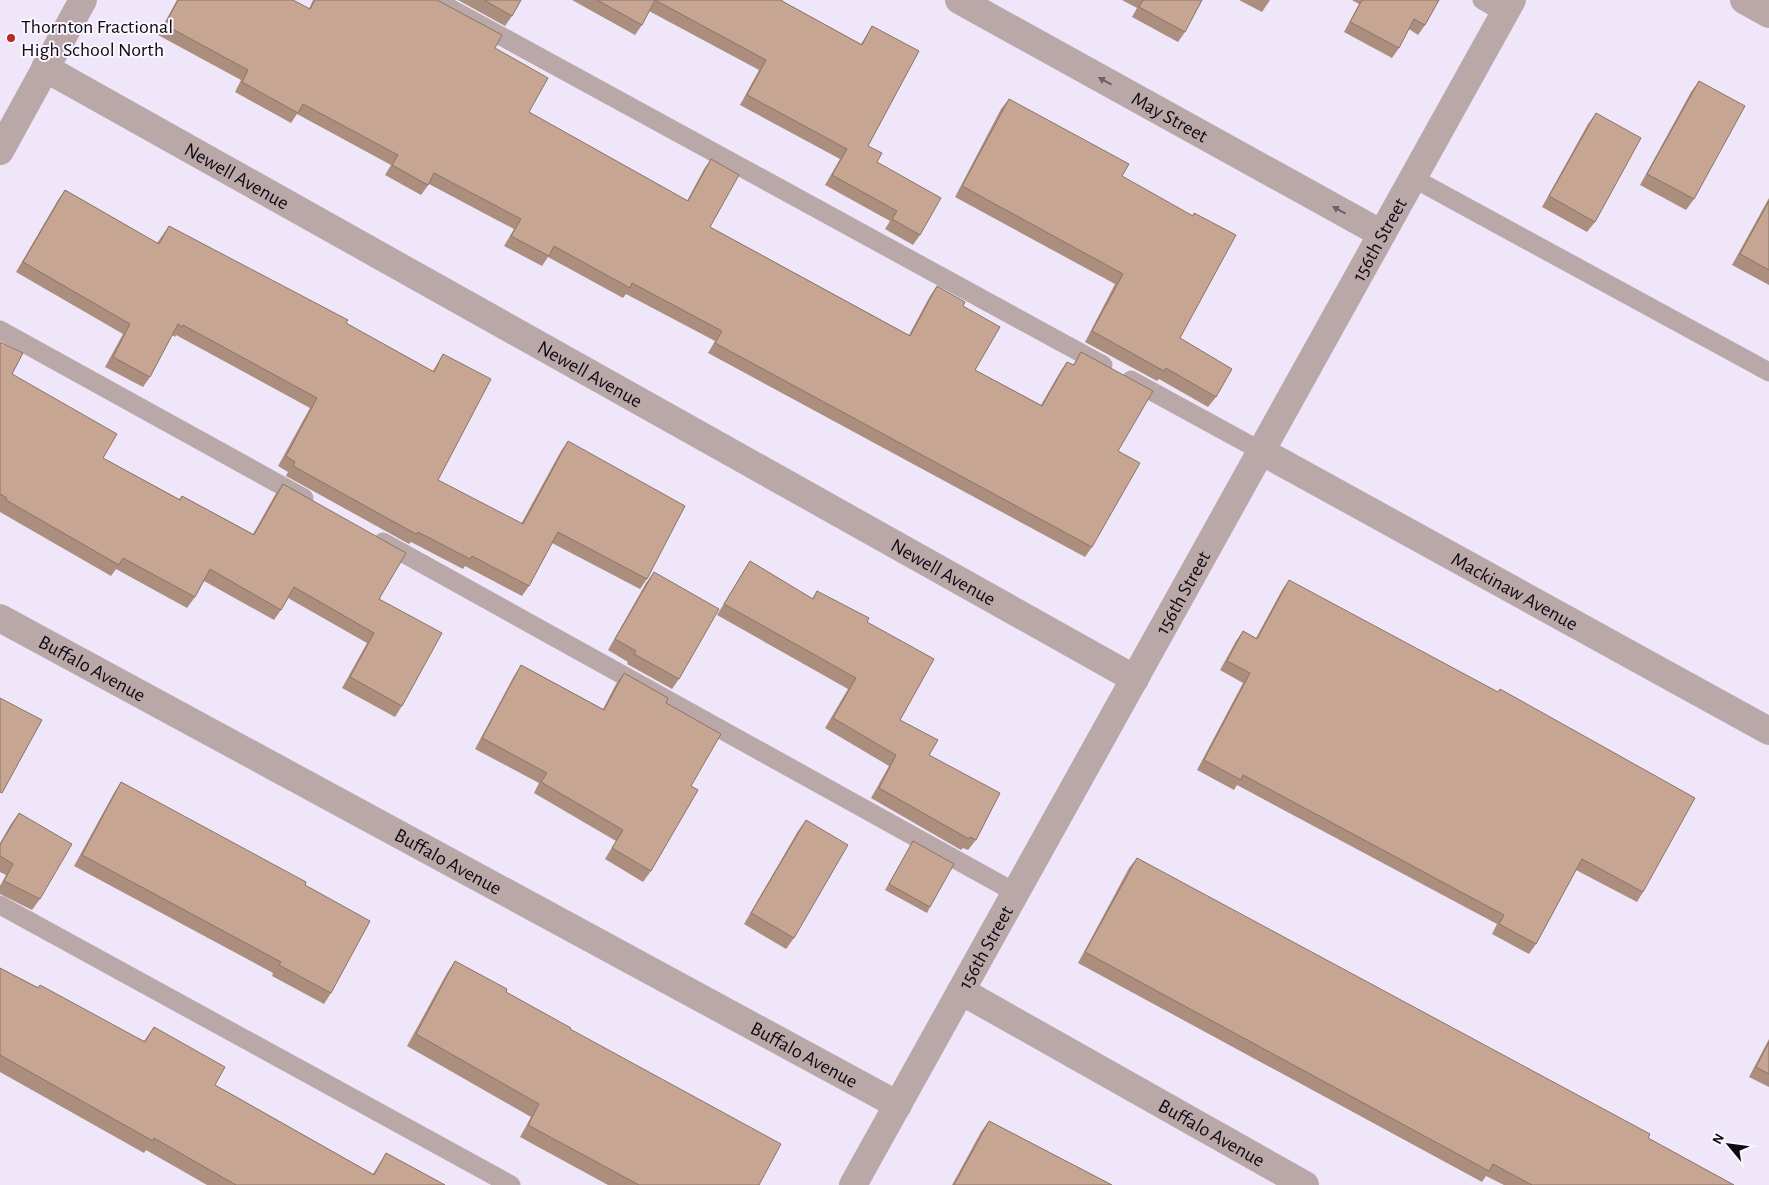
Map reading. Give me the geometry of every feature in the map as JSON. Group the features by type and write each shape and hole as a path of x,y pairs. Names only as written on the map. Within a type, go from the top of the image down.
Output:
{"street":[{"path":"0,151 83,0"},
{"name":"May Street","path":"959,0 1382,234"},
{"path":"1744,0 1769,14"},
{"name":"156th Street","path":"853,1185 1413,178 1500,4"},
{"name":"Newell Avenue","path":"45,68 1134,679"},
{"name":"Mackinaw Avenue","path":"1261,451 1769,731"},
{"name":"Buffalo Avenue","path":"0,618 898,1105"},
{"name":"Buffalo Avenue","path":"961,991 1305,1185"}],"lane":[{"path":"434,0 1261,451"},
{"path":"1413,178 1769,372"},
{"path":"0,330 321,508"},
{"path":"365,532 1016,893"},
{"path":"0,905 511,1185"}],"building":[{"path":"178,0 293,0 310,9 315,0 437,0 502,35 495,48 548,78 529,112 688,201 711,159 739,175 710,227 910,336 937,286 965,302 963,306 1000,327 975,370 1042,406 1067,362 1074,365 1081,352 1153,391 1118,451 1140,463 1092,547 715,343 722,331 632,283 630,288 554,246 549,256 511,236 521,219 434,173 428,185 392,165 398,155 303,104 298,113 242,82 248,70 165,25"},
{"path":"484,0 521,0 512,16"},
{"path":"597,0 655,0 642,25"},
{"path":"655,0 782,0 862,45 872,26 919,51 868,146 882,153 877,162 941,198 920,235 892,219 897,211 832,175 847,149 747,95 766,60"},
{"path":"1143,0 1202,0 1185,32 1139,7"},
{"path":"1362,0 1439,0 1425,25 1414,19 1399,48 1350,22"},
{"path":"1699,81 1745,106 1694,199 1647,174"},
{"path":"1009,99 1129,164 1122,176 1193,216 1194,213 1236,235 1180,338 1232,369 1216,397 1166,368 1164,371 1092,331 1123,274 962,186"},
{"path":"1596,113 1641,138 1595,222 1549,196"},
{"path":"65,190 159,244 169,226 348,320 346,323 434,372 443,354 491,379 438,480 523,524 568,441 685,506 647,579 558,532 529,586 472,556 470,559 418,532 416,534 293,466 295,462 286,456 317,398 183,325 182,327 178,324 150,377 113,357 130,324 23,262"},
{"path":"1769,201 1769,270 1740,254"},
{"path":"0,342 23,353 12,374 117,434 103,458 180,500 182,496 254,535 283,484 406,553 379,599 442,633 402,706 350,677 374,633 294,587 281,610 210,569 195,597 123,558 119,565 6,500 7,498 0,494"},
{"path":"750,561 813,599 817,591 869,618 867,622 934,659 900,720 938,740 929,755 1000,793 976,840 970,837 969,839 879,788 896,755 833,718 856,678 724,604"},
{"path":"654,572 719,609 679,679 634,654 636,651 615,639"},
{"path":"1289,580 1498,692 1500,689 1695,798 1643,892 1582,859 1536,944 1499,924 1504,915 1243,775 1241,780 1204,760 1250,673 1227,661 1243,631 1257,639"},
{"path":"521,665 604,710 624,673 668,698 666,703 721,734 691,786 698,790 651,871 612,848 623,830 541,782 547,773 482,738"},
{"path":"0,698 42,720 2,793 0,792"},
{"path":"121,782 306,882 305,885 370,921 331,993 279,965 281,962 82,855"},
{"path":"19,813 72,844 40,899 4,881 13,864 0,856 0,845"},
{"path":"806,820 848,845 794,938 751,913"},
{"path":"913,841 954,864 930,907 889,884"},
{"path":"1137,858 1650,1134 1648,1138 1734,1185 1532,1185 1493,1164 1489,1171 1085,952"},
{"path":"455,961 507,989 506,992 570,1029 781,1144 759,1185 639,1185 528,1125 539,1104 416,1034"},
{"path":"0,968 38,988 40,985 145,1042 154,1027 225,1067 215,1085 374,1175 386,1153 445,1185 236,1185 154,1138 153,1141 0,1055"},
{"path":"1769,1042 1769,1074 1756,1067"},
{"path":"989,1121 1112,1185 954,1185"}],"place":[{"name":"Thornton Fractional High School North","path":"11,38"}]}
